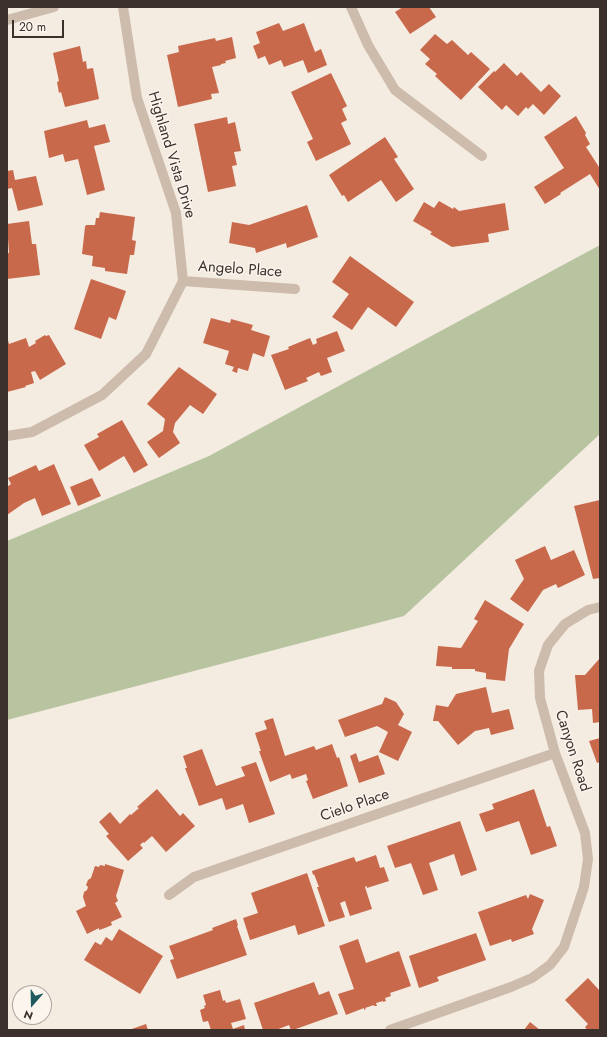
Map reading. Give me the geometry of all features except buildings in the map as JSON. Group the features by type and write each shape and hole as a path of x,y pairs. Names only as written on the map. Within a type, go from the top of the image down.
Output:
{"street":[{"path":"7,20 54,7"},
{"name":"Highland Vista Drive","path":"123,7 137,98 176,213 183,281"},
{"path":"351,7 368,45 395,90 482,156"},
{"path":"7,436 32,432 102,396 146,354 183,281"},
{"name":"Angelo Place","path":"183,281 295,289"},
{"name":"Canyon Road","path":"390,1030 511,987 532,978 550,965 564,947 584,887 588,859 585,833 554,754 540,698 539,671 548,645 565,624 588,610 600,607"},
{"name":"Cielo Place","path":"169,895 194,877 554,754"}],"green space":[{"path":"600,245 600,434 404,616 7,720 7,541 209,456"}]}
